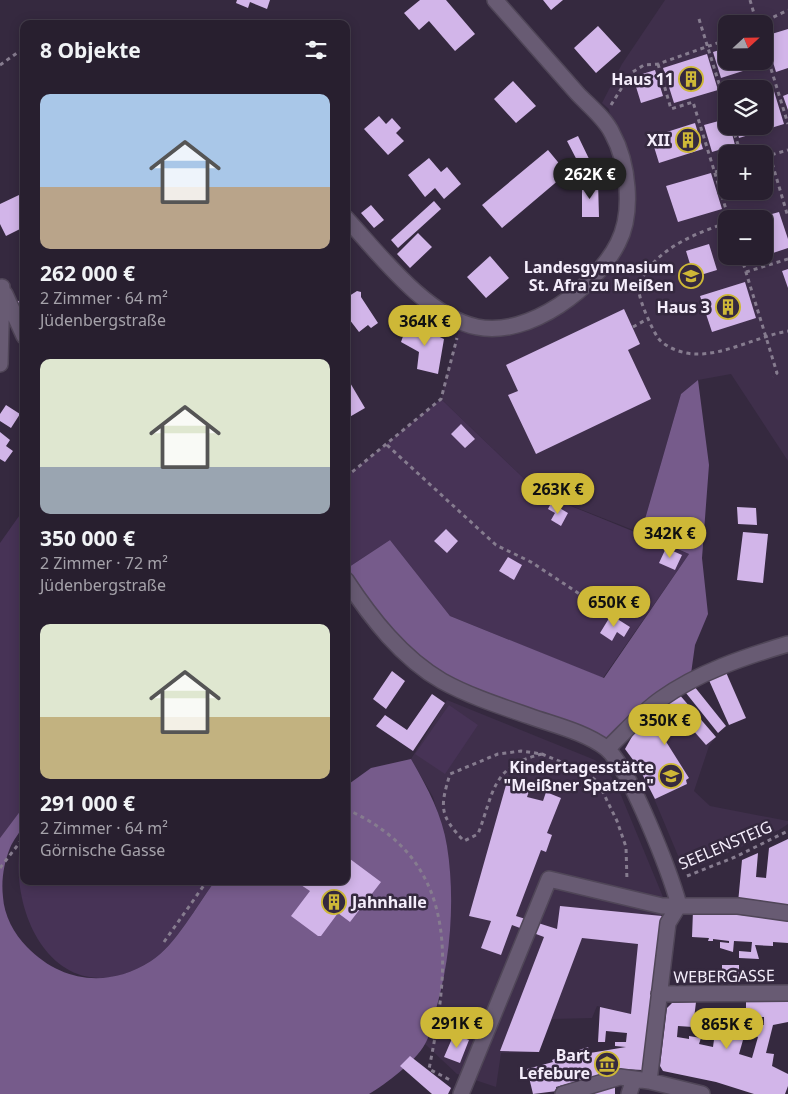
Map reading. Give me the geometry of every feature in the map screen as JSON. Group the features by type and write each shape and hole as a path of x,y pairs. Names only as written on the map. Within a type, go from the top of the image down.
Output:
{"street":[{"path":"350,222 412,290 461,322 478,328 504,328 528,322 566,300 604,266 619,242 625,218 626,192 622,161 612,132 495,0"},
{"path":"1,285 20,327"},
{"path":"0,364 1,285"},
{"path":"350,586 363,606 388,635 415,661 441,680 471,695 587,738 607,749 622,769 672,881 679,905 668,923 660,994 635,1087"},
{"path":"607,749 659,700 690,681 748,656 788,644"},
{"path":"463,1090 548,879 662,906 738,906 788,913"},
{"name":"WEBERGASSE","path":"660,994 788,993"},
{"path":"563,1094 620,1077 635,1087 702,1094"}],"path":[{"path":"750,0 755,15"},
{"path":"773,17 788,10"},
{"path":"699,20 718,80"},
{"path":"601,120 631,73 644,65 658,64 718,43"},
{"path":"0,64 20,51"},
{"path":"658,64 671,109 693,102 726,210"},
{"path":"771,70 788,124"},
{"path":"773,155 788,150"},
{"path":"773,166 788,217"},
{"path":"718,226 698,232 673,247 644,273 638,286 640,298 659,338 669,347 696,354 715,352 788,331"},
{"path":"746,272 788,259"},
{"path":"744,265 777,373 773,377"},
{"path":"633,326 649,318"},
{"path":"350,475 441,399 461,322"},
{"path":"386,445 496,545 531,562 601,608"},
{"path":"542,754 527,757 503,774 494,785 478,834 464,841 449,825 442,800 450,774 498,754 521,752 542,754 585,772 598,782 626,847 628,874 624,897"},
{"path":"350,811 391,837 414,861 431,889 442,925 444,954 438,1014 429,1069 463,1090"},
{"name":"SEELENSTEIG","path":"672,881 735,857 788,831"},
{"path":"0,868 20,842"},
{"path":"164,942 204,885"}],"shaded area":[{"name":"Landesgymnasium St. Afra zu Meißen","path":"665,0 788,0 788,461 731,374 698,380 681,394 641,533 539,493 441,399 461,322 504,328 585,285 625,218 609,109 602,103 622,64"},
{"path":"698,380 709,465 702,558 708,614 695,645 690,681 607,749 471,695 415,661 350,585 350,566 390,540 450,616 604,678 689,554 641,533 681,394"},
{"path":"441,399 539,493 689,554 603,678 450,616 390,540 350,566 350,474"},
{"path":"20,515 20,811 0,838 0,543"},
{"name":"Kindertagesstätte \"Meißner Spatzen\"","path":"678,693 716,737 709,746 694,791 710,806 788,821 788,824 779,830 701,865 689,865 679,858 648,784"},
{"path":"447,700 595,760 609,773 618,788 663,897 651,1019 597,1006 592,1018 552,1019 539,1052 501,1053 496,1087 457,1074 425,1044 441,995 451,916 447,846 433,797 411,759"},
{"path":"449,705 478,725 445,774 415,754"},
{"path":"411,759 423,780 442,823 450,868 450,935 438,1001 426,1042 400,1072 369,1094 0,1094 0,838 20,811 20,831 10,848 3,878 2,891 5,911 10,924 27,947 55,968 86,978 103,978 135,970 160,954 186,924 212,885 350,885 350,783 371,768"},
{"path":"20,851 20,885 212,885 169,946 151,961 118,976 88,977 63,966 43,947 29,921 20,890 19,857"}],"building":[{"path":"237,0 270,0 267,9 250,2 248,8 236,3"},
{"path":"420,0 446,0 475,34 455,51 429,21 419,30 404,13"},
{"path":"543,0 563,0 551,10"},
{"path":"598,26 621,51 596,73 574,48"},
{"path":"788,29 788,68 776,72 773,62 773,34"},
{"path":"718,50 718,68 713,52"},
{"name":"Haus 11","path":"707,54 718,90 674,103 663,68"},
{"path":"655,70 663,96 641,103 633,77"},
{"path":"719,70 746,70 721,78"},
{"path":"513,81 536,106 516,123 494,99"},
{"path":"773,88 784,124 773,127"},
{"path":"788,94 788,110 783,96"},
{"path":"379,116 386,124 392,118 401,128 396,133 404,141 388,155 364,129"},
{"path":"718,121 718,135 732,135 735,145 718,145 718,150 712,152 704,125"},
{"path":"695,123 703,149 659,163 651,137"},
{"path":"578,136 591,163 581,168 567,141"},
{"path":"548,150 567,173 502,228 482,205"},
{"path":"429,158 441,172 447,167 461,184 444,199 435,188 425,197 408,175"},
{"path":"711,173 722,209 678,222 666,186"},
{"path":"598,182 599,217 582,217 582,183"},
{"path":"19,195 20,197 20,229 6,236 0,224 0,204"},
{"path":"434,201 441,209 398,248 391,240"},
{"path":"371,205 384,220 374,228 361,213"},
{"path":"779,212 788,239 788,248 773,253 773,214"},
{"path":"418,233 432,247 410,268 397,254"},
{"path":"709,244 717,270 694,277 686,251"},
{"path":"490,256 509,278 486,298 467,277"},
{"path":"788,269 788,288 782,271"},
{"name":"Haus 3","path":"745,282 756,318 712,332 700,296"},
{"path":"357,291 361,292 361,297 378,323 371,328 368,325 359,332 350,320 350,295"},
{"path":"20,300 20,317 13,304"},
{"path":"624,309 640,344 628,350 651,399 536,454 508,395 518,391 506,365"},
{"path":"408,322 444,339 438,374 417,369 419,352 401,342"},
{"path":"350,383 365,408 350,417"},
{"path":"6,405 20,414 11,428 0,421 0,414"},
{"path":"461,424 475,439 465,448 451,434"},
{"path":"0,432 10,440 6,446 13,451 5,462 0,459"},
{"path":"551,503 568,513 561,526 551,520 555,513 548,509"},
{"path":"737,507 756,508 757,525 738,524"},
{"path":"446,529 458,541 447,553 434,541"},
{"path":"743,532 768,534 763,583 737,580"},
{"path":"666,548 682,555 675,570 659,563"},
{"path":"508,557 522,565 514,580 499,571"},
{"path":"611,615 630,627 624,637 617,632 612,641 600,633"},
{"path":"725,670 746,718 729,725 708,678"},
{"path":"392,671 405,681 386,709 373,699"},
{"path":"694,686 726,726 718,733 686,693"},
{"path":"678,693 716,737 706,745 685,721 665,740 689,778 686,780 687,784 655,799 639,768 625,749 634,733"},
{"path":"432,694 445,703 413,751 376,726 385,715 407,730"},
{"path":"506,785 529,791 527,797 543,801 546,792 561,798 547,833 552,835 546,852 541,850 516,916 557,929 560,906 662,916 646,1066 643,1070 623,1069 556,1087 557,1091 533,1094 527,1069 553,1062 552,1060 561,1056 564,1062 578,1057 576,1051 588,1047 590,1053 626,1047 615,1046 615,1042 626,1042 627,1033 606,1031 605,1042 598,1042 600,1007 631,1014 638,944 582,938 539,1052 500,1051 544,937 512,925 501,955 481,948 491,921 469,916"},
{"path":"788,839 788,908 738,903 742,860 758,853 756,877 766,878 769,848"},
{"name":"Jahnhalle","path":"350,859 381,882 350,922 338,913 321,936 318,936 291,916 310,891 301,885 350,885"},
{"path":"693,911 788,919 788,943 773,942 773,946 755,945 759,959 739,958 739,951 751,952 752,942 734,941 733,952 720,948 720,942 729,943 729,941 713,939 713,941 708,941 709,938 692,937"},
{"path":"722,965 739,965 739,982 722,982"},
{"path":"746,1001 788,1001 788,1022 773,1025 766,1053 774,1054 772,1066 788,1074 788,1086 785,1094 754,1094 716,1082 663,1071 660,1066 667,1008 672,1003 696,1002 693,1027 678,1026 677,1037 701,1038 699,1044 713,1047 716,1025 764,1025 764,1017 746,1017","holes":["745,1033 758,1037 752,1058 739,1054"]},
{"path":"454,1034 469,1040 460,1063 444,1057"},
{"path":"410,1056 451,1088 448,1094 432,1094 400,1066"},
{"path":"615,1087 615,1094 591,1094 591,1093"}],"place":[{"name":"Haus 11","path":"691,79"},
{"name":"XII","path":"688,140"},
{"name":"Landesgymnasium St. Afra zu Meißen","path":"691,276"},
{"name":"Haus 3","path":"728,307"},
{"name":"Kindertagesstätte \"Meißner Spatzen\"","path":"671,776"},
{"name":"Jahnhalle","path":"334,902"},
{"name":"Bart Lefebure","path":"607,1064"}]}
